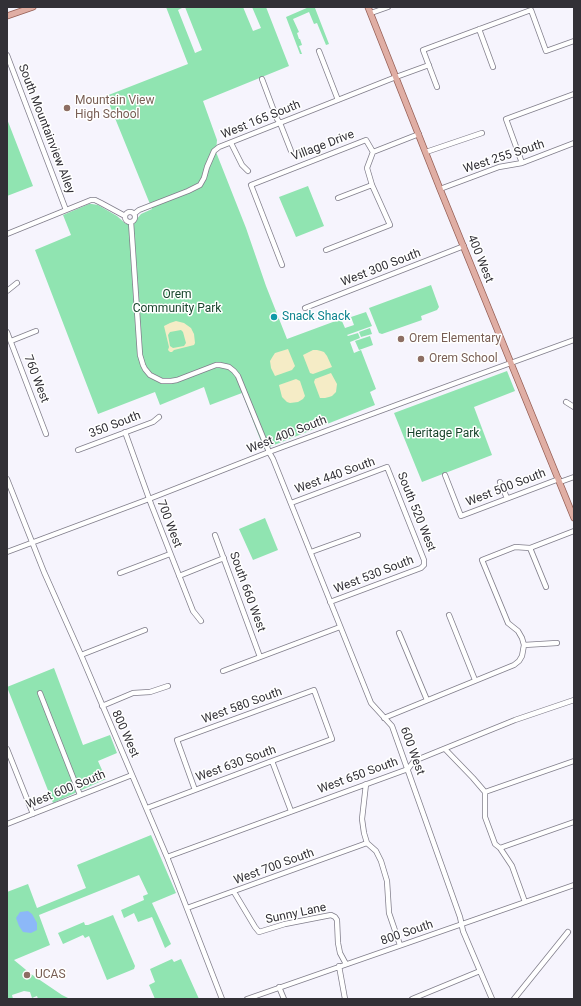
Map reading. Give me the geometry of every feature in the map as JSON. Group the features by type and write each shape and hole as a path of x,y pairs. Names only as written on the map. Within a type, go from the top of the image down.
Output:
{"main road":[{"path":"7,16 33,7"},
{"name":"400 West","path":"368,7 510,363 574,518"}],"street":[{"path":"371,13 388,7"},
{"path":"437,87 423,50 531,10 546,51 574,41"},
{"path":"479,29 493,67"},
{"path":"319,51 338,100"},
{"name":"South Mountainview Alley","path":"7,55 66,210"},
{"name":"West 165 South","path":"125,216 129,212 134,214 139,210 200,185 214,150 219,147 429,65"},
{"path":"262,79 291,151"},
{"path":"522,162 506,119 574,94"},
{"path":"426,152 482,133"},
{"path":"326,250 390,225 372,185 367,168 373,152 418,134"},
{"name":"Village Drive","path":"282,265 251,185 366,140 373,152"},
{"path":"231,143 242,165 248,171"},
{"name":"West 255 South","path":"440,189 499,167 522,162 574,143"},
{"path":"338,198 372,185"},
{"path":"7,234 88,201 95,200 125,216 128,222 134,221 134,214"},
{"name":"600 West","path":"131,222 141,361 150,375 159,380 177,380 216,365 226,366 232,369 238,376 311,552 371,704 392,726 462,924 463,931 492,999"},
{"name":"West 300 South","path":"305,308 464,246"},
{"path":"7,291 17,283"},
{"path":"10,341 36,331"},
{"name":"760 West","path":"7,332 46,434"},
{"name":"West 400 South","path":"7,552 269,452 574,340"},
{"path":"566,402 574,407"},
{"name":"350 South","path":"78,450 153,422 159,417"},
{"name":"700 West","path":"124,432 193,611 201,621"},
{"name":"West 440 South","path":"291,503 387,467"},
{"name":"South 520 West","path":"387,467 424,560 424,565"},
{"name":"West 500 South","path":"445,475 461,516 507,498 574,476"},
{"name":"800 West","path":"7,478 32,542 147,808 222,999"},
{"path":"500,482 507,498"},
{"path":"384,718 514,665 522,656 524,645 522,638 518,631 508,623 482,560 515,547 530,548 574,531"},
{"name":"South 660 West","path":"215,535 260,657"},
{"path":"311,552 358,535"},
{"path":"530,548 546,587"},
{"path":"120,573 170,554"},
{"path":"179,576 224,558"},
{"name":"West 530 South","path":"330,602 422,568 424,565"},
{"path":"449,615 475,680"},
{"path":"223,671 340,627"},
{"path":"81,655 145,630"},
{"path":"399,633 427,700"},
{"path":"524,645 557,643"},
{"path":"102,706 133,693 150,692 168,686"},
{"name":"West 580 South","path":"195,790 177,740 314,690 332,739"},
{"path":"40,693 80,795"},
{"name":"West 650 South","path":"167,857 408,769 414,761 515,720 574,700"},
{"name":"West 630 South","path":"147,808 332,739"},
{"path":"7,749 33,814"},
{"path":"445,749 485,792 485,817 495,844 500,848 512,866 525,902"},
{"path":"272,761 291,812"},
{"path":"485,792 574,761"},
{"name":"West 600 South","path":"7,824 132,775"},
{"path":"366,784 362,819 367,843 376,851 381,861 387,881 389,913 400,945"},
{"path":"500,848 574,822"},
{"name":"West 700 South","path":"187,908 367,843"},
{"name":"800 South","path":"247,999 574,885"},
{"name":"Sunny Lane","path":"234,892 259,932 285,924 331,915 335,917 337,920 340,953 346,964"},
{"path":"514,999 568,932"},
{"path":"339,966 345,999"},
{"path":"412,999 480,971"},
{"path":"279,987 284,999"}],"green space":[{"name":"Orem Community Park","path":"166,7 184,7 178,10 195,53 202,50 185,7 243,7 253,31 261,28 252,7 266,7 289,66 203,101 217,140 216,152 287,339 341,319 345,328 354,325 351,317 366,312 372,326 347,335 358,333 360,338 350,342 354,353 361,350 376,389 370,392 375,405 264,449 242,393 210,405 204,387 160,405 155,392 98,414 35,250 71,235 63,215 89,204 98,205 117,216 126,224 134,224 141,214 152,209 106,96 188,64"},
{"path":"309,7 315,8 329,44 326,45 317,23 314,24 309,12 293,19 299,32 297,33 302,45 299,46 302,54 300,54 286,17"},
{"path":"7,119 33,186 7,196"},
{"path":"308,186 324,226 296,237 279,197"},
{"path":"431,285 439,307 437,310 421,316 422,320 382,334 379,333 369,308"},
{"path":"370,328 372,334 361,337 359,332"},
{"path":"370,336 373,345 359,350 355,341"},
{"name":"Heritage Park","path":"507,371 515,391 474,407 492,455 422,482 394,413"},
{"path":"265,518 278,550 253,560 239,529"},
{"path":"54,668 83,745 110,735 117,753 98,761 106,779 53,803 7,687"},
{"path":"151,835 176,893 152,903 171,944 165,948 152,917 138,922 134,913 124,918 121,910 144,900 143,896 148,894 139,875 39,915 50,945 14,960 31,974 70,999 38,999 37,996 32,998 30,992 24,991 12,995 13,999 7,999 7,892 28,884 37,908 86,888 77,865"},
{"path":"113,915 135,966 134,969 107,980 89,936 85,938 83,935 63,944 58,933 84,922 85,925 88,925"},
{"path":"172,959 174,962 181,959 199,999 155,999 149,985 155,982 150,969"}],"sand":[{"path":"176,321 184,323 191,328 194,334 194,345 170,352 168,350 169,347 164,326","holes":["181,330 186,343 184,346 173,348 170,346 168,335 170,332"]},
{"path":"288,349 295,366 292,370 275,376 271,368 270,361 275,353"},
{"path":"313,350 324,352 332,367 313,374 310,373 303,355"},
{"path":"331,373 337,384 336,392 332,396 320,398 314,382 315,379"},
{"path":"296,379 300,381 305,396 298,402 290,403 282,397 279,385"}],"water":[{"path":"28,911 32,914 37,923 37,930 31,933 23,932 16,918 20,912"}],"place":[{"name":"Mountain View High School","path":"67,108"},
{"name":"Snack Shack","path":"274,317"},
{"name":"Orem Elementary","path":"401,339"},
{"name":"Orem School","path":"421,359"},
{"name":"UCAS","path":"27,975"}]}
